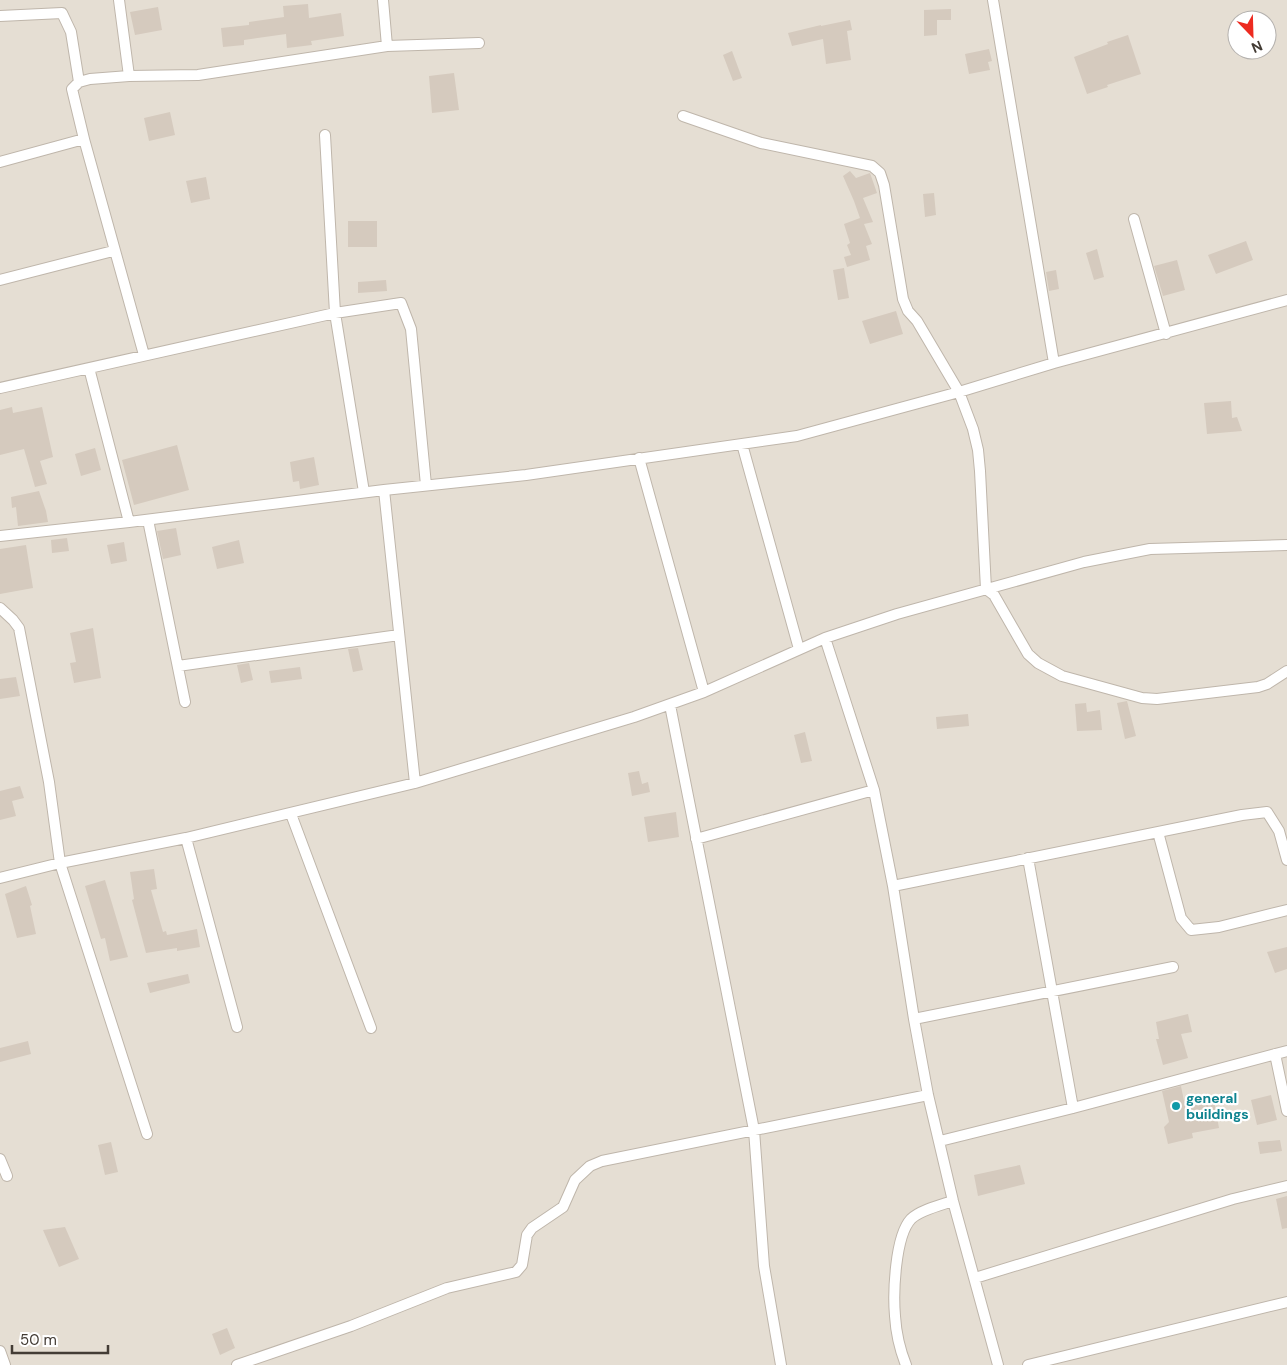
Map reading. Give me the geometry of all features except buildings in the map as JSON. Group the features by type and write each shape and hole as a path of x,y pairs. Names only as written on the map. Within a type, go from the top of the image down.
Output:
{"street":[{"path":"120,0 129,76"},
{"path":"383,0 387,46"},
{"path":"993,0 1054,363"},
{"path":"0,16 62,13 71,32 79,82"},
{"path":"144,356 84,140 72,89 79,82 129,76 198,75 387,46 479,43"},
{"path":"683,116 761,144 872,166 880,172 884,185 903,299 908,311 917,321 959,392 973,428 978,450 986,589 994,595 1028,654 1038,663 1062,676 1133,695 1157,699 1258,687 1267,684 1287,671"},
{"path":"325,135 335,313 364,492"},
{"path":"0,162 84,140"},
{"path":"1134,219 1166,334"},
{"path":"0,280 114,251"},
{"path":"0,536 148,520 364,492 526,475 797,436 959,392 1054,363 1287,300"},
{"path":"0,388 335,313 401,303 411,329 426,485"},
{"path":"90,368 129,522"},
{"path":"742,444 799,649"},
{"path":"639,458 704,692"},
{"path":"384,490 415,783"},
{"path":"148,520 185,702"},
{"path":"0,878 291,814 415,783 634,717 704,692 825,638 897,614 1084,562 1150,549 1287,545"},
{"path":"0,608 19,628 49,782 60,864 147,1134"},
{"path":"178,666 400,636"},
{"path":"825,638 874,790 893,886 928,1095 998,1365"},
{"path":"670,704 754,1130 764,1266 781,1365"},
{"path":"696,839 874,790"},
{"path":"893,886 1242,815 1267,812 1279,831 1287,860"},
{"path":"291,814 371,1028"},
{"path":"1158,832 1181,918 1191,930 1219,927 1287,910"},
{"path":"186,838 237,1027"},
{"path":"1028,858 1073,1108"},
{"path":"914,1019 1173,967"},
{"path":"940,1141 1287,1051"},
{"path":"1275,1054 1287,1111"},
{"path":"237,1365 266,1360 447,1288 516,1272 522,1265 527,1235 532,1228 564,1207 575,1180 590,1166 602,1161 928,1095"},
{"path":"0,1159 7,1176"},
{"path":"974,1278 1233,1199 1287,1186"},
{"path":"906,1365 895,1318 894,1283 901,1237 911,1219 929,1209 954,1201"},
{"path":"1028,1365 1287,1302"},
{"path":"0,1351 4,1365"}],"shaded area":[{"path":"0,0 1287,0 1287,1365 0,1365"}],"place":[{"name":"general buildings","path":"1176,1106"}]}
